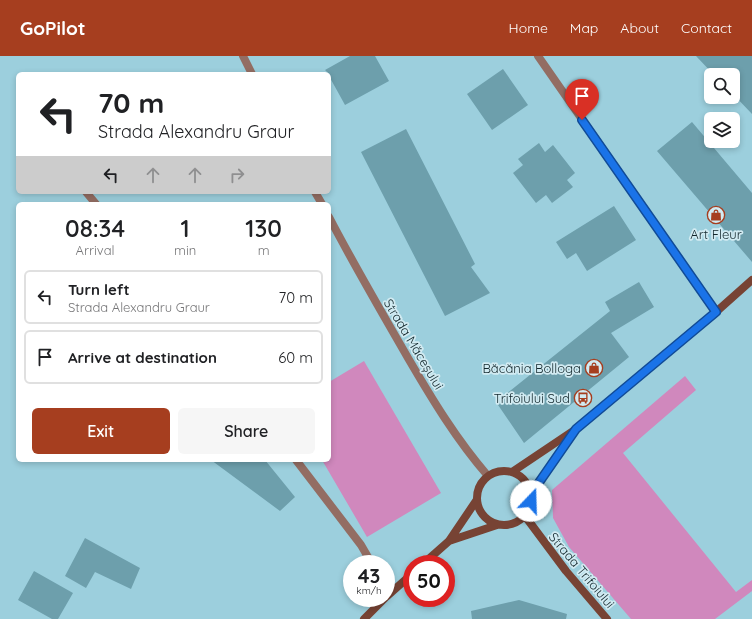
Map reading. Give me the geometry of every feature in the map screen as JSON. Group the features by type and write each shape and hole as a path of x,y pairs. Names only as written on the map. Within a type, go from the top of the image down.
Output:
{"main road":[{"path":"512,472 576,429 752,280"},
{"path":"531,494 576,429"},
{"path":"450,542 497,525 512,525 525,516 529,510 531,494 524,480 512,472 504,471 488,476 478,487 476,501 478,510 489,522 497,525"},
{"path":"434,555 450,542 476,501"},
{"name":"Strada Trifoiului","path":"525,516 566,571 608,619"},
{"path":"395,588 403,581"},
{"path":"364,619 375,607"}],"street":[{"path":"243,56 251,72"},
{"path":"538,56 716,312"},
{"path":"88,194 94,202"},
{"name":"Strada Măceșului","path":"331,221 367,288 439,410 466,449 488,476"},
{"path":"298,462 361,545 367,555"}],"shaded area":[{"path":"364,361 441,493 367,537 323,462 331,462 331,381"},
{"path":"685,376 696,390 623,453 736,592 752,580 752,591 715,619 631,619 569,547 553,518 552,490"}],"building":[{"path":"350,56 375,56 389,81 345,105 331,80 331,72 327,72 325,70"},
{"path":"696,56 752,56 752,114 740,101 740,68 707,68"},
{"path":"503,69 528,105 492,130 467,94"},
{"path":"692,122 704,136 704,148 714,148 752,193 752,262 657,151"},
{"path":"406,129 475,264 471,267 490,293 445,316 361,152"},
{"path":"539,143 545,152 553,145 575,173 567,180 573,187 552,203 546,195 536,203 513,173 523,165 518,159"},
{"path":"614,206 636,240 587,271 576,253 567,259 556,242"},
{"path":"639,282 654,307 611,333 629,357 524,443 496,402 610,311 605,302"},
{"path":"214,462 267,462 295,497 280,511"},
{"path":"85,538 140,568 131,589 95,572 86,588 65,576"},
{"path":"34,571 73,593 58,619 52,619 18,600"},
{"path":"519,600 567,614 566,619 472,619 471,611"}],"place":[{"name":"Art Fleur","path":"716,215"},
{"name":"Băcănia Bolloga","path":"594,368"},
{"name":"Trifoiului Sud","path":"583,398"}],"route":[{"path":"531,501 531,494 576,429 716,312 582,120"}]}
